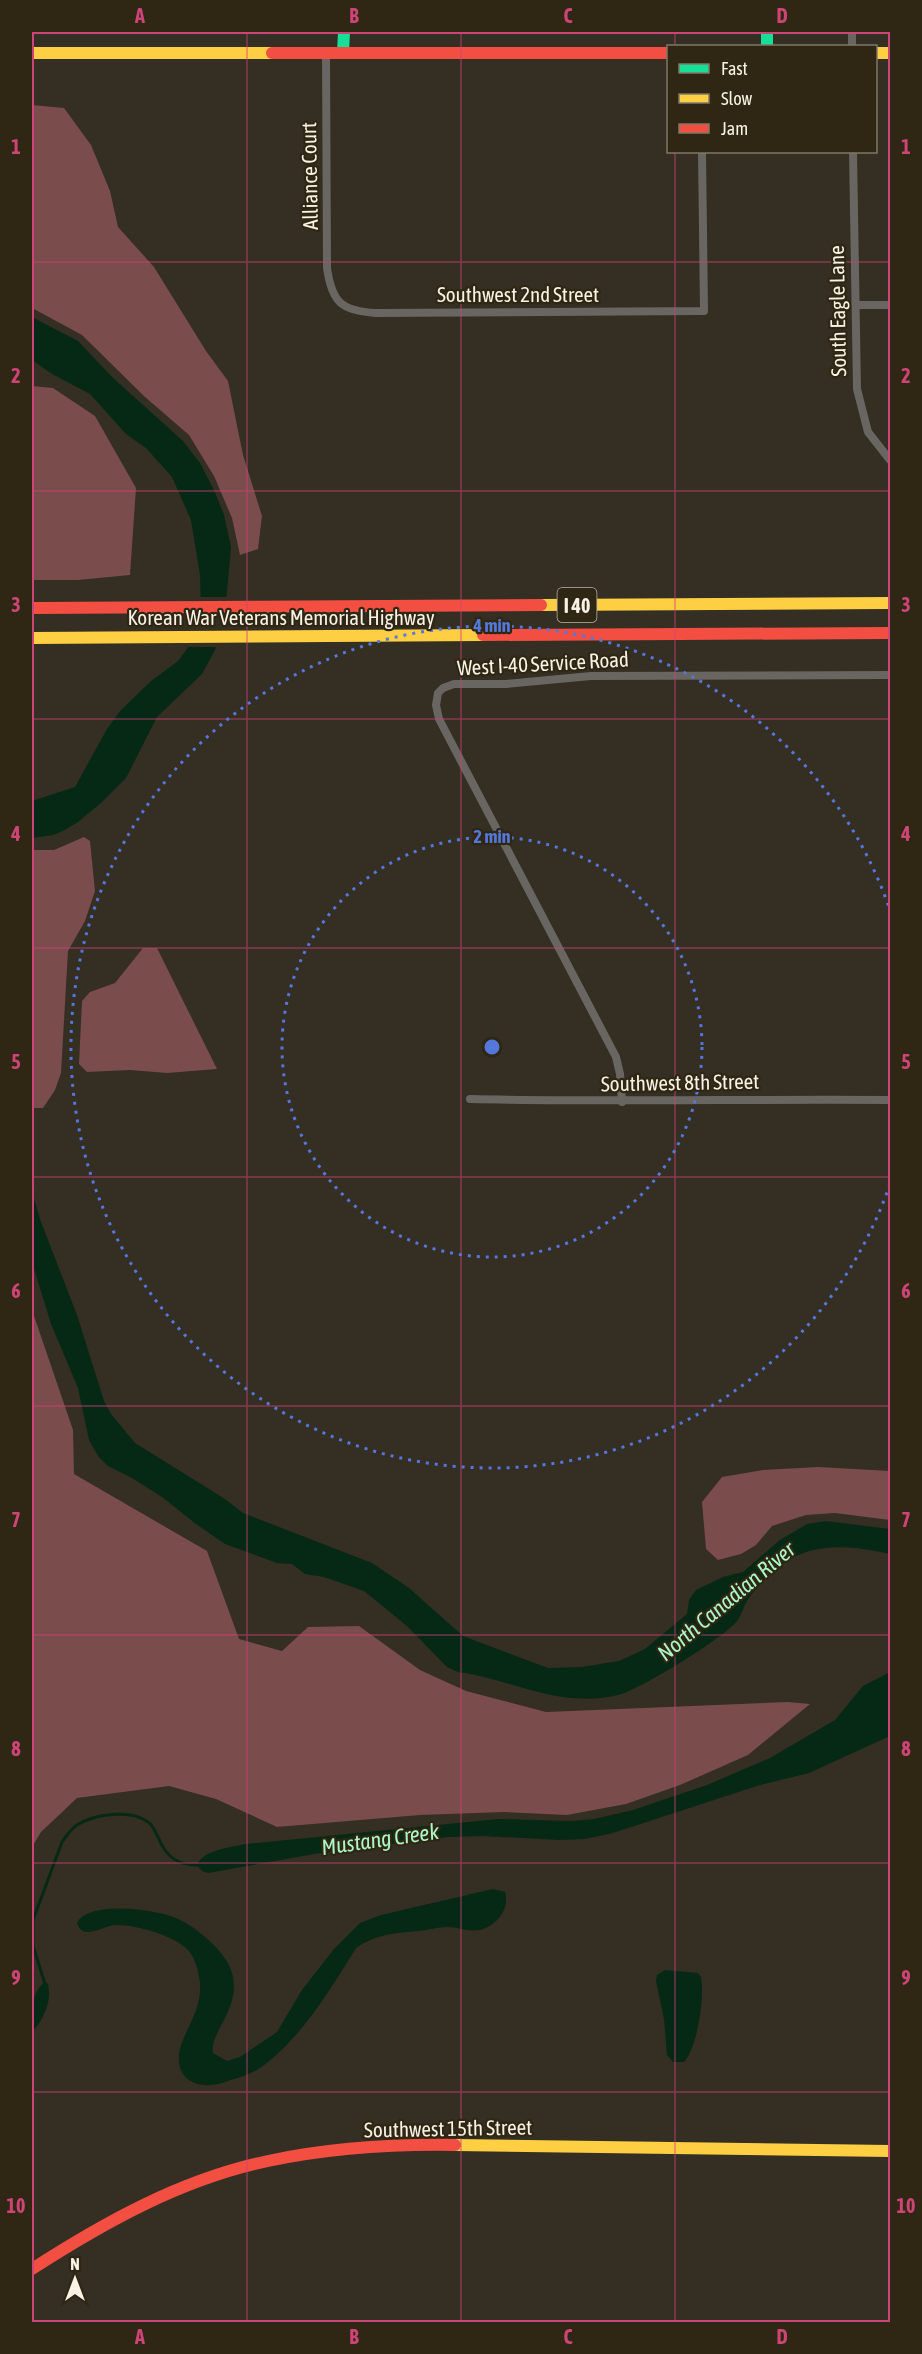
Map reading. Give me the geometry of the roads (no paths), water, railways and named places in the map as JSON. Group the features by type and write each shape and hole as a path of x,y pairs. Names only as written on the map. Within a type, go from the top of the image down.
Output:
{"main road":[{"path":"343,52 344,32"},
{"path":"32,53 667,53"},
{"name":"Korean War Veterans Memorial Highway","path":"32,608 891,603"},
{"name":"Korean War Veterans Memorial Highway","path":"32,638 891,633"},
{"name":"Southwest 15th Street","path":"32,2269 106,2222 170,2192 238,2168 311,2153 382,2145 891,2151"}],"street":[{"name":"Alliance Court","path":"326,52 327,268 330,287 336,298"},
{"name":"Southwest 2nd Street","path":"336,298 353,311 376,313 704,311 702,153"},
{"name":"South Eagle Lane","path":"853,153 857,389 868,432 891,460"},
{"path":"855,305 891,306"},
{"name":"West I-40 Service Road","path":"622,1102 616,1057 439,719 436,705 438,693 443,688 454,684 506,684 591,676 891,675"},
{"name":"Southwest 8th Street","path":"470,1099 622,1102 747,1099 891,1100"}],"water":[{"path":"32,317 78,341 111,376 183,441 200,463 214,490 224,515 231,547 225,614 215,650 202,674 157,717 126,778 102,802 63,831 32,838 32,801 75,787 107,729 120,711 151,681 178,661 192,642 201,616 200,575 191,520 172,477 146,448 126,434 90,394 52,374 32,360"},
{"name":"North Canadian River","path":"32,1192 41,1222 77,1315 104,1401 111,1414 135,1443 225,1499 243,1513 372,1563 409,1588 463,1636 548,1668 582,1667 619,1661 645,1649 687,1614 689,1600 696,1590 723,1577 743,1572 780,1540 807,1524 826,1521 890,1529 890,1554 838,1547 805,1552 790,1559 775,1569 761,1583 749,1598 739,1619 729,1629 661,1674 618,1695 596,1698 556,1696 458,1672 447,1667 407,1626 364,1591 324,1577 305,1574 292,1564 277,1563 225,1544 162,1497 108,1466 98,1456 89,1440 78,1388 51,1324 32,1262"},
{"path":"890,1672 890,1736 809,1773 760,1785 613,1833 585,1839 559,1840 483,1836 448,1837 320,1853 208,1873 202,1871 197,1865 200,1860 211,1853 246,1844 498,1819 572,1821 594,1819 633,1810 707,1785 770,1758 835,1720 863,1686"},
{"path":"493,1889 505,1892 506,1904 497,1920 486,1928 468,1930 444,1927 394,1934 379,1937 356,1948 314,2013 275,2056 250,2074 211,2085 193,2082 186,2078 180,2068 181,2046 198,2003 200,1990 197,1966 189,1951 166,1936 145,1929 117,1925 86,1932 80,1929 77,1923 94,1911 123,1908 153,1912 176,1918 192,1927 216,1947 231,1970 234,1983 230,2007 213,2045 213,2053 227,2061 240,2057 277,2032 302,1990 334,1949 360,1923 381,1915"},
{"path":"665,1970 698,1973 701,1977 702,1996 699,2022 693,2046 684,2062 673,2062 667,2055 664,2019 656,1981 657,1975"},
{"path":"45,1981 49,1990 48,2003 43,2016 32,2032 34,1999 36,1992"}],"waterway":[{"name":"Mustang Creek","path":"45,1984 33,1946 33,1920 62,1842 77,1825 93,1818 112,1814 132,1815 151,1825 165,1850 174,1859 185,1864 200,1865"}]}
